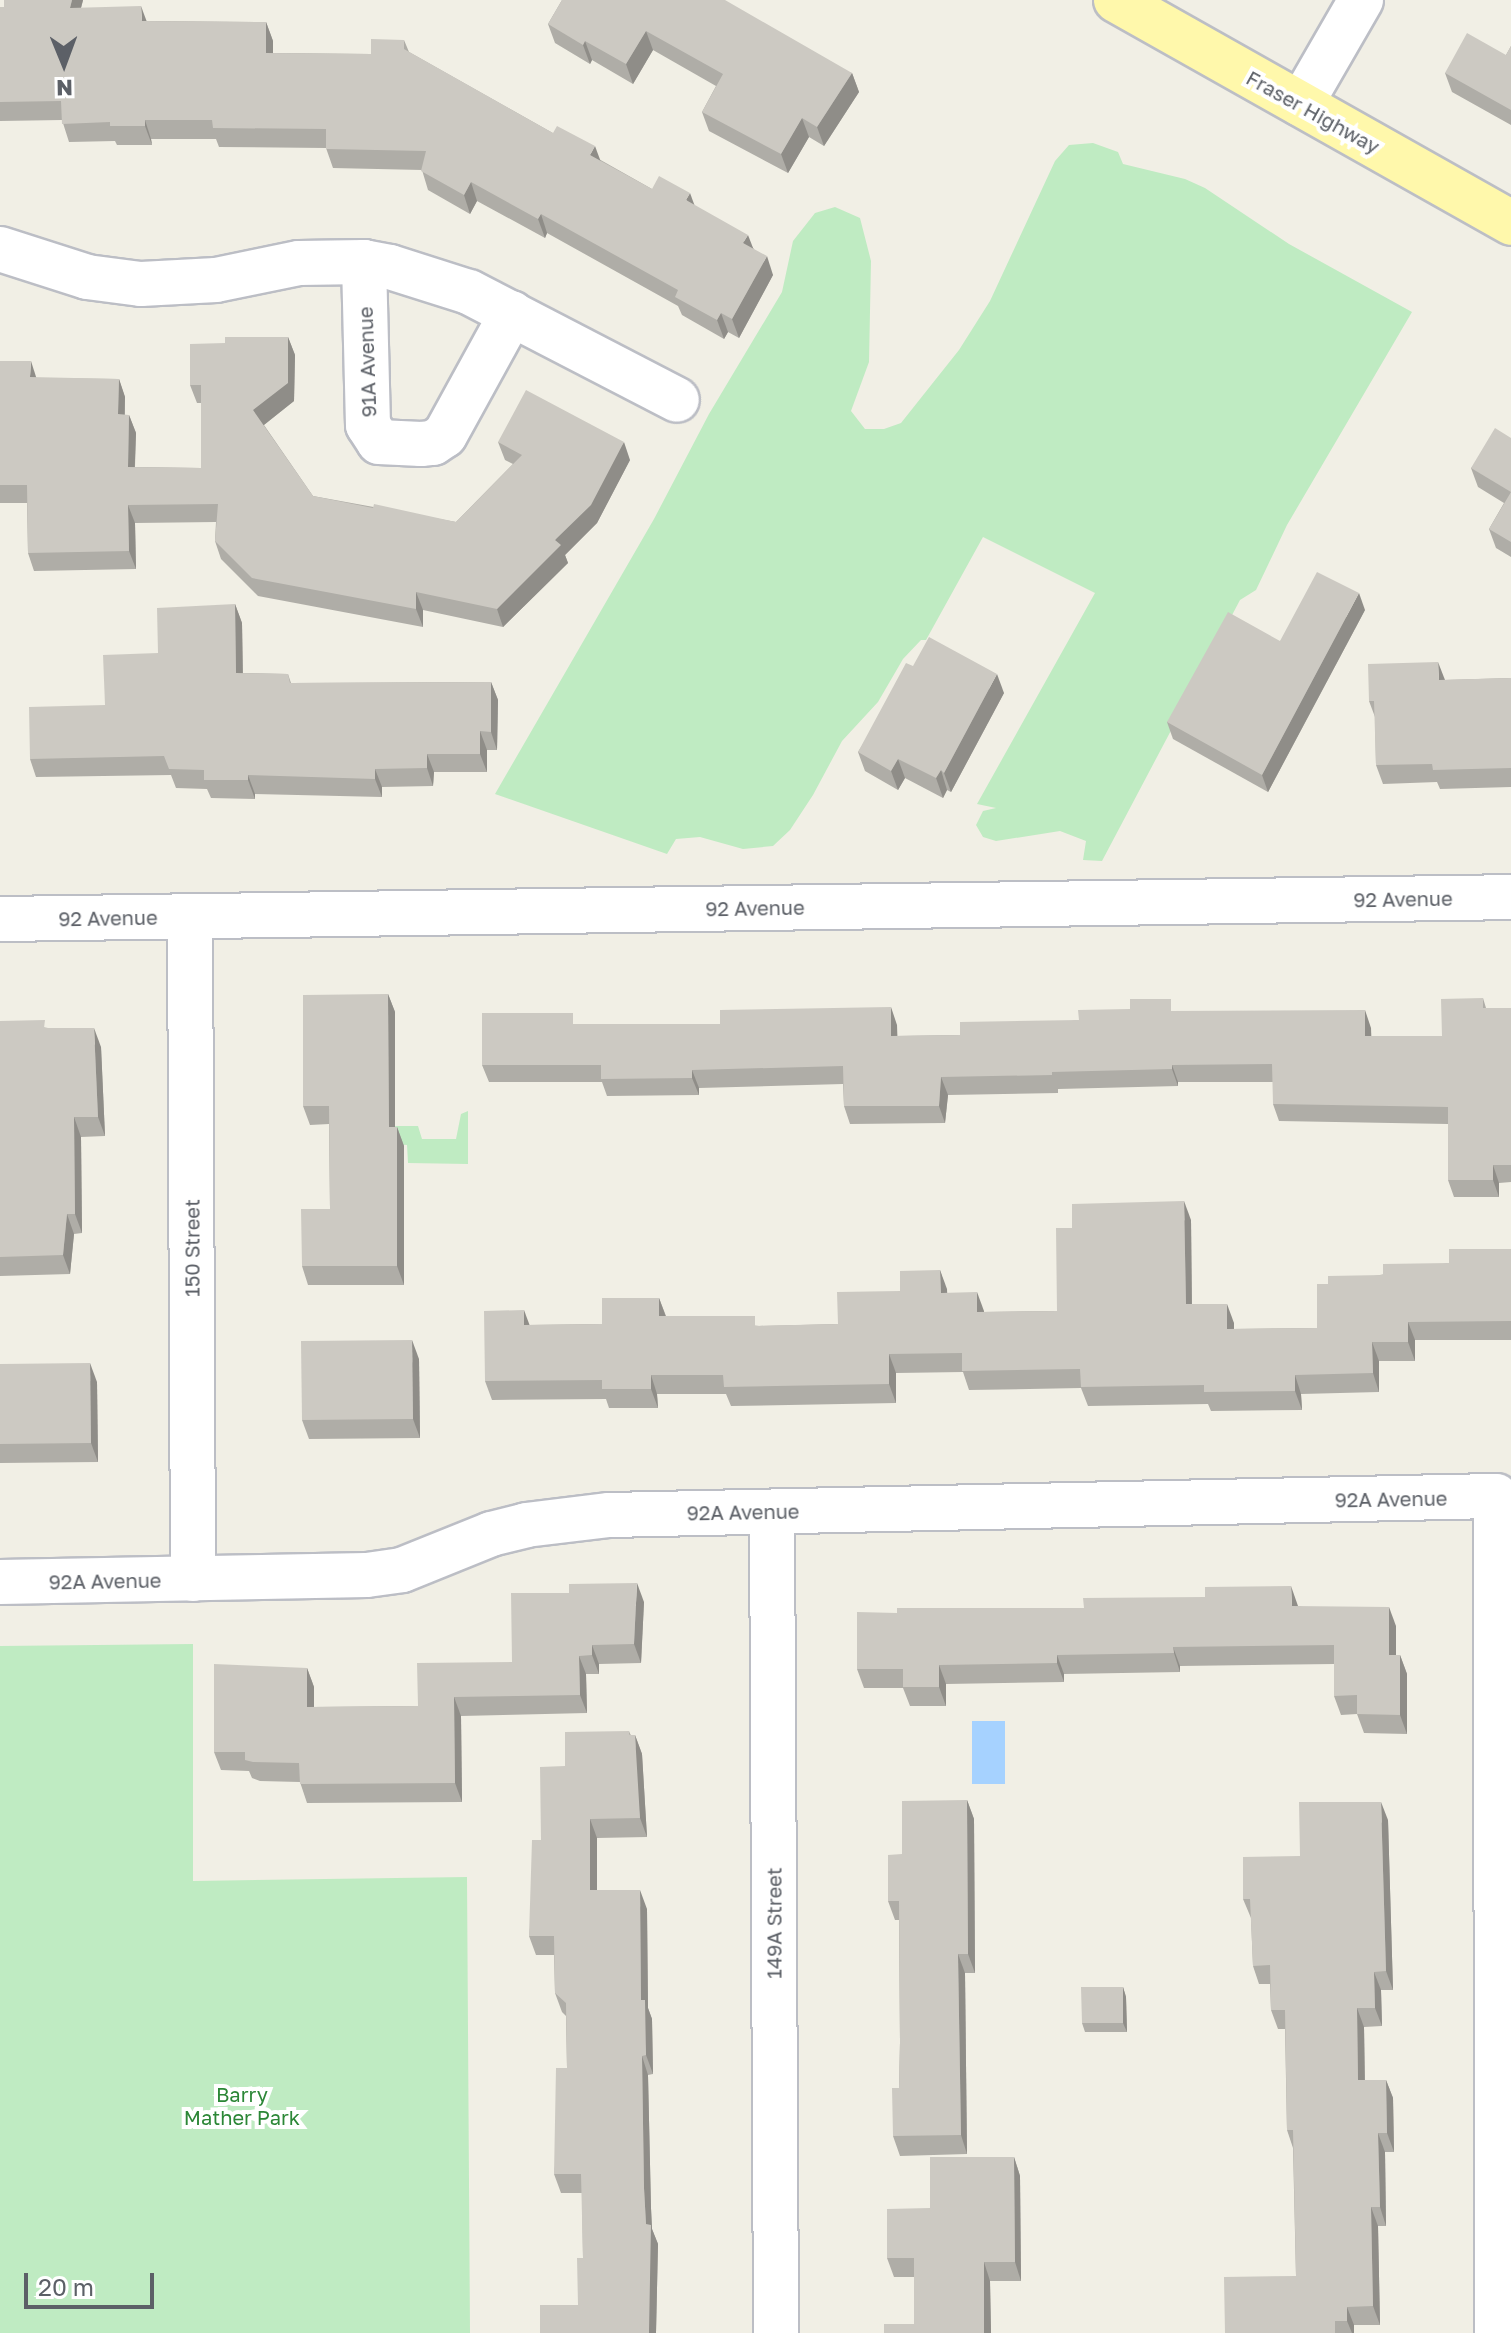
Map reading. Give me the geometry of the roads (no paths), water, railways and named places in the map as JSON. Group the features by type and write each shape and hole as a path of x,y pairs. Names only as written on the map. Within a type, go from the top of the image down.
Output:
{"main road":[{"name":"Fraser Highway","path":"1116,0 1511,223"}],"street":[{"path":"1301,104 1361,0"},
{"path":"0,249 87,277 141,284 216,280 299,263 364,262 430,276 512,313 677,400"},
{"name":"91A Avenue","path":"364,262 368,425 379,442 433,443 445,435 512,313"},
{"name":"92 Avenue","path":"0,919 1511,897"},
{"name":"150 Street","path":"190,916 193,1579"},
{"name":"92A Avenue","path":"0,1582 331,1578 390,1572 491,1534 567,1518 1496,1496 1497,2333"},
{"name":"149A Street","path":"772,1512 776,2333"}],"water":[{"path":"972,1721 1005,1721 1005,1784 972,1784"}],"park label":[{"name":"Barry Mather Park","path":"242,2106"}]}
